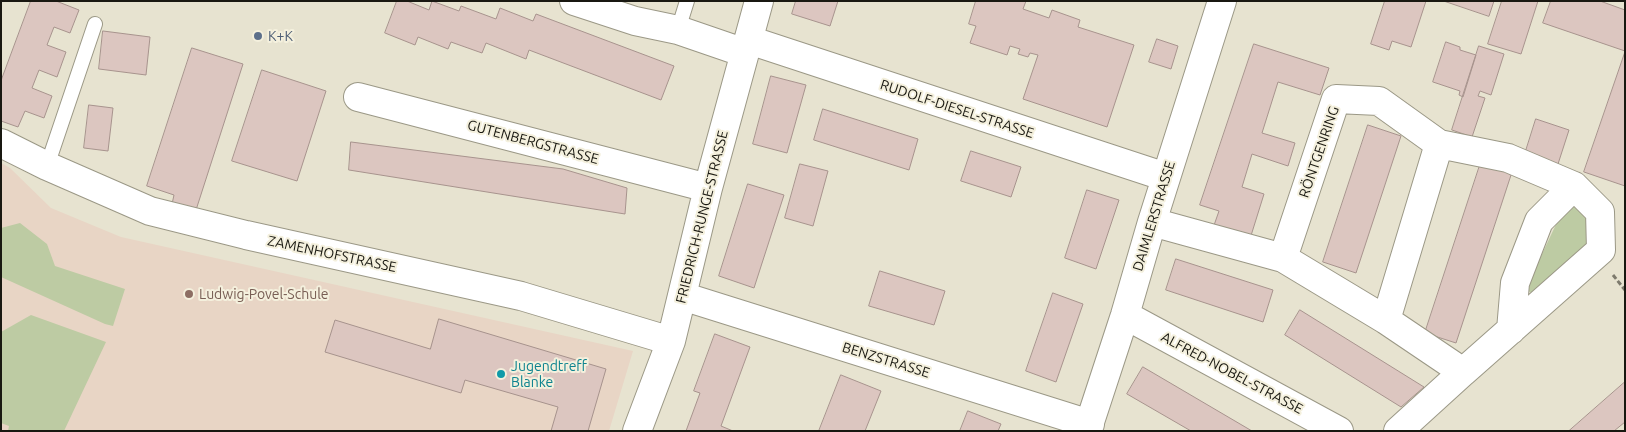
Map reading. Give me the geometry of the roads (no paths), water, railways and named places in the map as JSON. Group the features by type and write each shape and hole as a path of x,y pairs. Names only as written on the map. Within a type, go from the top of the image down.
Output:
{"street":[{"name":"RUDOLF-DIESEL-STRASSE","path":"574,1 635,21 747,47 1166,177"},
{"name":"FRIEDRICH-RUNGE-STRASSE","path":"637,431 670,341 708,188 759,1"},
{"name":"DAIMLERSTRASSE","path":"1088,427 1125,316 1152,222 1222,1"},
{"name":"GUTENBERGSTRASSE","path":"358,97 708,188"},
{"name":"RÖNTGENRING","path":"1283,258 1336,99 1379,101 1439,144 1508,158 1574,186 1600,212 1601,250 1398,431"},
{"name":"ZAMENHOFSTRASSE","path":"1,143 47,166 150,211 246,235 521,296 670,341"},
{"path":"1386,320 1439,144"},
{"path":"1511,330 1515,283 1539,221 1574,186"},
{"path":"1152,222 1283,258 1386,320 1463,372"},
{"name":"BENZSTRASSE","path":"682,296 1088,427"},
{"name":"ALFRED-NOBEL-STRASSE","path":"1125,316 1339,431"}],"lane":[{"path":"678,30 687,1"},
{"path":"47,166 95,24"}],"place":[{"name":"K+K","path":"258,36"},
{"name":"Ludwig-Povel-Schule","path":"189,294"},
{"name":"Jugendtreff Blanke","path":"501,374"}]}
